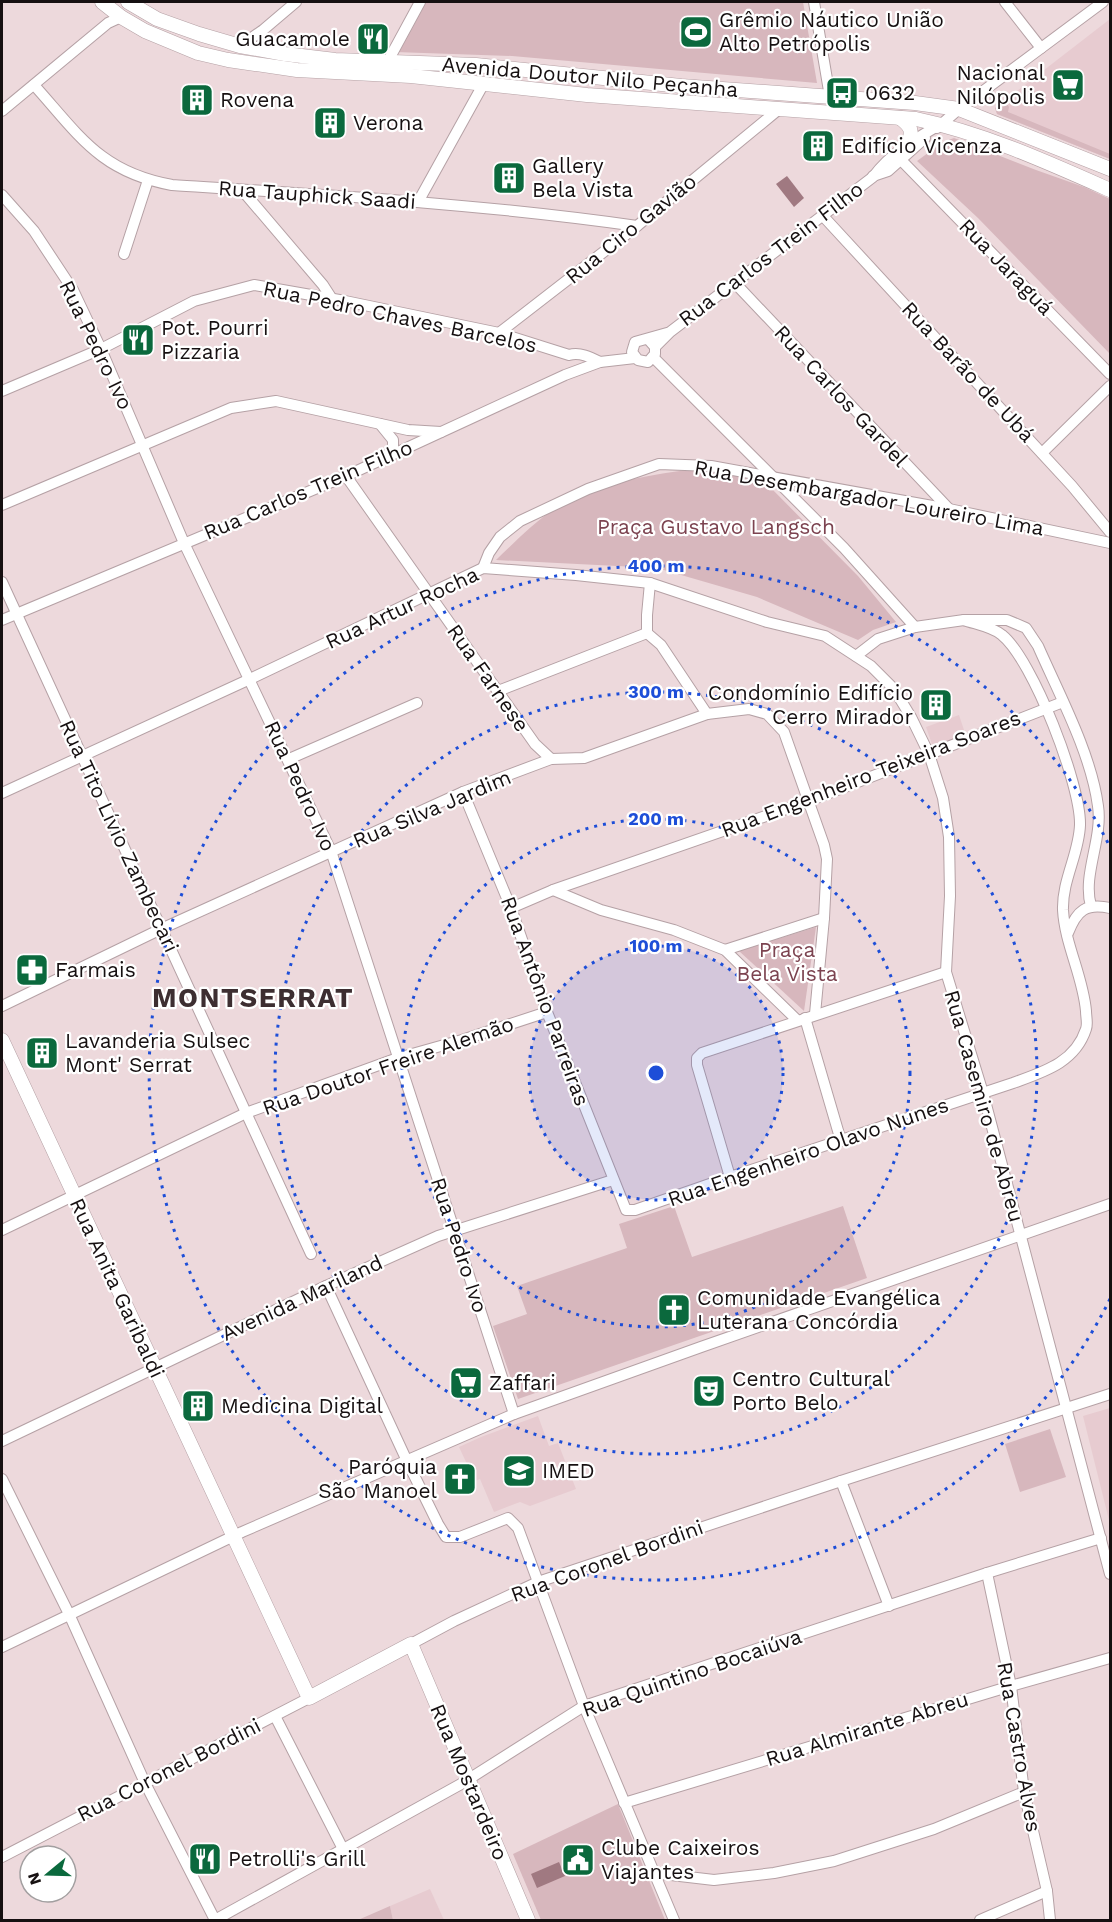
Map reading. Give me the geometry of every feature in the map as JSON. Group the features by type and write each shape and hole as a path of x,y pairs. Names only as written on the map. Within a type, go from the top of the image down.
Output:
{"main road":[{"name":"Avenida Doutor Nilo Peçanha","path":"102,2 114,17 198,53 262,65 297,70 411,76 573,94 916,119 971,134 1054,165 1110,190"},
{"name":"Avenida Doutor Nilo Peçanha","path":"134,3 157,19 240,46 335,60 388,60 477,65 681,86 827,94 959,109 1110,169"},
{"path":"240,46 237,49 238,56 258,60 262,65"},
{"path":"360,74 382,68 388,60"},
{"path":"959,109 959,117 971,134"},
{"path":"900,118 909,124 911,130 907,144"},
{"name":"Rua Anita Garibaldi","path":"2,1040 309,1698"},
{"name":"Rua Coronel Bordini","path":"309,1698 411,1644"},
{"name":"Rua Mostardeiro","path":"411,1644 528,1920"}],"street":[{"path":"240,46 296,2"},
{"path":"388,60 420,2"},
{"path":"814,2 827,94"},
{"path":"1005,2 1041,48"},
{"path":"959,109 1103,2"},
{"path":"2,111 114,17"},
{"path":"263,30 261,39 265,50"},
{"path":"418,202 484,83"},
{"name":"Rua Tauphick Saadi","path":"34,85 92,149 110,164 148,180 171,185 418,202 581,218 637,226"},
{"path":"759,109 761,123"},
{"name":"Rua Carlos Trein Filho","path":"2,620 386,459 565,375 600,362 645,352 873,177 888,171 959,109"},
{"name":"Rua Ciro Gavião","path":"499,333 637,226 778,110"},
{"name":"Rua Carlos Trein Filho","path":"873,177 882,164 907,144 941,124"},
{"name":"Rua Jaraguá","path":"901,160 1110,374"},
{"path":"124,255 148,180"},
{"path":"242,190 323,285 332,299"},
{"name":"Rua Pedro Ivo","path":"2,195 33,231 73,290 143,444 184,543 332,852 514,1414"},
{"name":"Rua Barão de Ubá","path":"823,216 1042,453 1110,532"},
{"name":"Rua Carlos Gardel","path":"734,282 949,509"},
{"name":"Rua Pedro Chaves Barcelos","path":"5,390 101,349 194,301 254,285 499,333 568,355 583,368"},
{"path":"645,352 844,548 915,627"},
{"name":"Rua Pedro Chaves Barcelos","path":"568,355 577,354 600,362"},
{"path":"2,379 5,390"},
{"path":"1042,453 1110,386"},
{"path":"2,506 231,408 276,401 408,430 441,432"},
{"path":"377,422 390,433 393,440 393,447 386,459"},
{"name":"Rua Desembargador Loureiro Lima","path":"483,568 489,553 500,537 520,521 588,489 658,464 711,466 774,477 949,509 1110,543"},
{"name":"Rua Farnese","path":"346,476 535,744 551,759"},
{"name":"Rua Artur Rocha","path":"2,793 250,679 483,568 650,583 767,622 825,636 856,656"},
{"name":"Rua Tito Lívio Zambecari","path":"2,582 311,1254"},
{"path":"650,583 646,615 647,633 661,645 707,714"},
{"path":"856,656 878,639 915,627 964,620 1007,620 1026,628 1038,646 1090,768 1098,807 1096,848 1088,897 1091,906"},
{"name":"Rua Engenheiro Olavo Nunes","path":"626,1210 635,1210 983,1093 1051,1069 1073,1054 1087,1028 1085,995 1067,936 1063,909 1065,884 1080,829 1080,814 1072,777 1040,695 1018,653 1001,633 964,620"},
{"path":"498,692 647,633"},
{"name":"Rua Casemiro de Abreu","path":"856,656 871,666 894,689 929,754 943,798 950,837 946,972 983,1093 1110,1574"},
{"name":"Rua Engenheiro Teixeira Soares","path":"511,908 553,890 809,801 1063,702"},
{"path":"289,759 417,703"},
{"name":"Rua Silva Jardim","path":"2,1006 161,929 463,792 551,759 584,758 707,714 749,709 767,714 784,732 827,859 824,918 806,1017"},
{"name":"Rua Antônio Parreiras","path":"463,792 511,908 547,1012 626,1210"},
{"path":"553,890 602,910 674,930 725,950 806,1017 841,1141"},
{"path":"1067,936 1072,921 1080,911 1091,906 1110,908"},
{"path":"725,950 824,918"},
{"path":"730,1177 697,1065 702,1053 946,972"},
{"name":"Rua Doutor Freire Alemão","path":"2,1230 246,1113 398,1058 547,1012"},
{"name":"Avenida Mariland","path":"2,1441 326,1286 455,1231 613,1180"},
{"path":"2,1647 234,1536 514,1414 1110,1204"},
{"path":"326,1286 407,1461 446,1537 460,1537 508,1518 518,1528 584,1706 674,1920"},
{"name":"Rua Coronel Bordini","path":"411,1644 454,1621 538,1582 841,1480 1110,1394"},
{"path":"2,1479 69,1614 145,1783 215,1920"},
{"path":"841,1480 889,1606"},
{"name":"Rua Quintino Bocaiúva","path":"215,1920 468,1780 584,1706 987,1573 1101,1538"},
{"name":"Rua Castro Alves","path":"987,1573 1011,1686 1024,1792 1047,1891 1050,1920"},
{"name":"Rua Almirante Abreu","path":"624,1803 1110,1658"},
{"name":"Rua Coronel Bordini","path":"2,1857 309,1698"},
{"path":"275,1716 343,1849"},
{"path":"654,1873 714,1880 774,1873 834,1861 934,1829 1024,1792"},
{"path":"980,1920 1047,1891"}],"shaded area":[{"name":"Nacional Nilópolis","path":"1110,19 1110,159 997,114 995,108"},
{"path":"787,176 804,198 794,207 776,184"},
{"path":"959,715 966,736 933,747 926,727"},
{"path":"1110,1408 1110,1524 1083,1416"},
{"name":"IMED","path":"538,1416 549,1446 558,1443 576,1489 530,1506 520,1502 494,1512 480,1479 475,1481 459,1447"},
{"path":"559,1862 565,1876 537,1888 531,1874"},
{"path":"430,1889 444,1920 393,1920 390,1906"}],"green space":[{"name":"Grêmio Náutico União Alto Petrópolis","path":"422,2 803,2 817,83 512,56 395,52"},
{"path":"1005,101 1009,107 1008,112 1110,154 1110,159 997,114 995,108"},
{"path":"954,138 1110,199 1110,354 978,218 917,161 943,142"},
{"name":"Praça Gustavo Langsch","path":"710,467 768,485 858,576 896,622 873,630 858,640 757,597 657,568 496,560 550,512 575,496 633,479"},
{"name":"Praça Bela Vista","path":"816,927 804,1011 739,951"},
{"path":"674,1206 692,1257 843,1206 867,1278 518,1399 493,1326 527,1314 517,1286 627,1248 619,1224"},
{"path":"1050,1429 1066,1477 1020,1492 1005,1444"},
{"name":"Clube Caixeiros Viajantes","path":"618,1804 665,1920 541,1920 513,1854"},
{"path":"390,1906 393,1920 358,1920"}],"place":[{"name":"Grêmio Náutico União Alto Petrópolis","path":"696,32"},
{"name":"Guacamole","path":"373,39"},
{"name":"Nacional Nilópolis","path":"1068,85"},
{"name":"0632","path":"842,93"},
{"name":"Rovena","path":"197,100"},
{"name":"Verona","path":"330,123"},
{"name":"Edifício Vicenza","path":"818,146"},
{"name":"Gallery Bela Vista","path":"509,178"},
{"name":"Pot. Pourri Pizzaria","path":"138,340"},
{"name":"Condomínio Edifício Cerro Mirador","path":"936,705"},
{"name":"Farmais","path":"32,970"},
{"name":"Lavanderia Sulsec Mont' Serrat","path":"42,1053"},
{"name":"Comunidade Evangélica Luterana Concórdia","path":"674,1310"},
{"name":"Zaffari","path":"466,1383"},
{"name":"Centro Cultural Porto Belo","path":"709,1391"},
{"name":"Medicina Digital","path":"198,1406"},
{"name":"IMED","path":"519,1471"},
{"name":"Paróquia São Manoel","path":"460,1479"},
{"name":"Petrolli's Grill","path":"205,1859"},
{"name":"Clube Caixeiros Viajantes","path":"578,1860"}],"district":[{"name":"MONTSERRAT","path":"253,998"}]}
